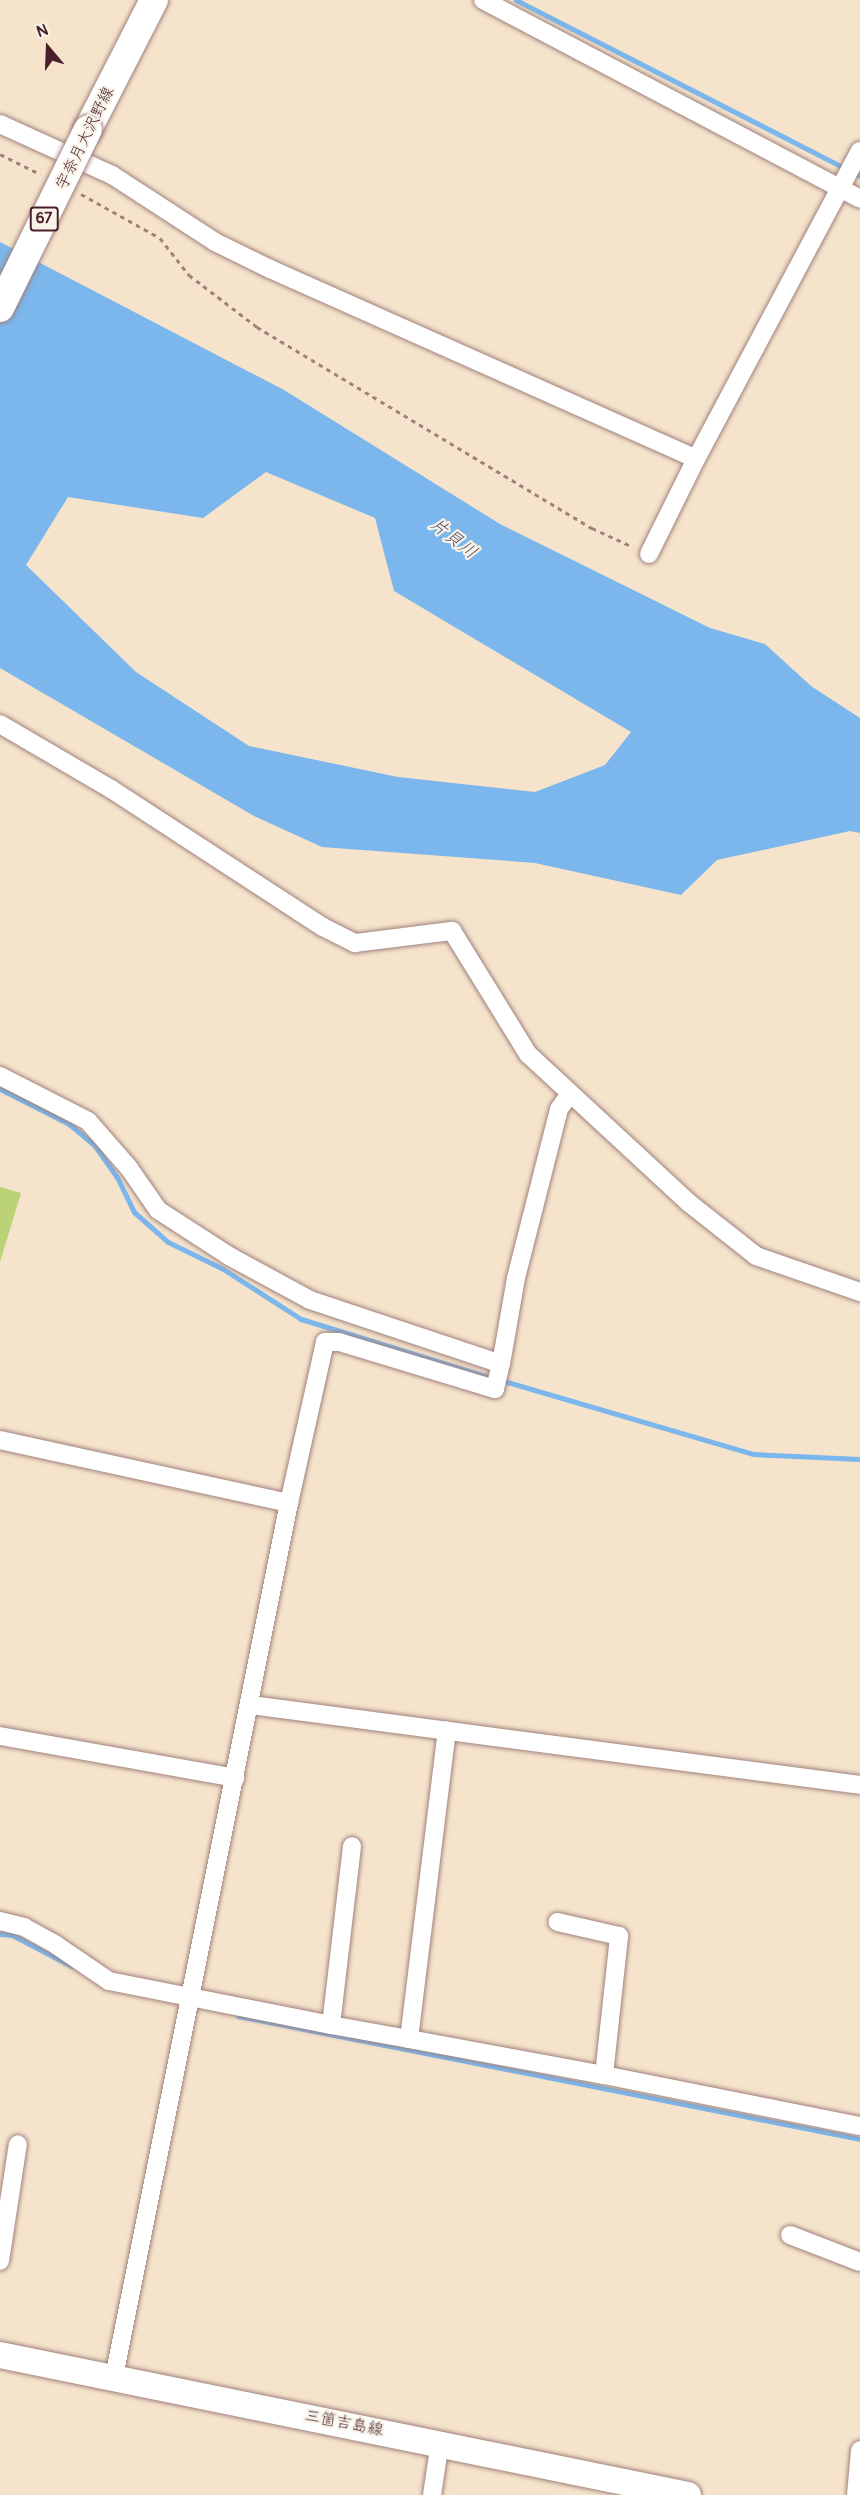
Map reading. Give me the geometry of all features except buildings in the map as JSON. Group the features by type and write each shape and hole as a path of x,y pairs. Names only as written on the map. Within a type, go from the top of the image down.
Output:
{"main road":[{"name":"宇奈月大沢野線","path":"0,308 154,0"},
{"name":"三箇吉島線","path":"0,2355 440,2442 688,2495"}],"street":[{"path":"483,0 860,199"},
{"path":"0,124 112,175 215,242 696,459"},
{"path":"649,554 696,459 860,151"},
{"path":"0,724 111,789 220,864 355,944 452,930 528,1054 689,1203 756,1256 860,1292"},
{"path":"0,1076 88,1121 129,1168 158,1210 220,1251 310,1300 501,1364"},
{"path":"114,2377 251,1705 289,1503 325,1342 339,1342 495,1389 516,1278 559,1109 570,1094"},
{"path":"0,1440 289,1503"},
{"path":"251,1705 860,1785"},
{"path":"409,2040 447,1731"},
{"path":"0,1736 235,1778"},
{"path":"331,2025 352,1846"},
{"path":"0,1921 48,1941 109,1981 192,1999 604,2075 860,2126"},
{"path":"558,1922 619,1936 604,2075"},
{"path":"0,2261 7,2170 18,2144"},
{"path":"790,2235 860,2262"},
{"path":"432,2495 440,2442"},
{"path":"856,2495 860,2450"}],"path":[{"path":"0,154 41,174"},
{"path":"73,190 160,238 189,275 257,327 592,528 649,554"}],"green space":[{"path":"0,1187 21,1193 0,1262"}],"water":[{"name":"片貝川","path":"0,242 284,390 500,524 710,628 765,644 811,686 860,718 860,833 850,831 717,860 681,895 535,863 322,847 254,816 0,668","holes":["266,472 375,518 394,591 631,732 605,765 535,792 398,777 249,746 136,672 26,565 68,497 203,518"]}],"waterway":[{"path":"516,0 860,176"},
{"path":"0,1089 69,1124 95,1146 117,1177 134,1212 168,1242 223,1269 301,1319 492,1378"},
{"path":"507,1382 753,1454 860,1459"},
{"path":"0,1934 12,1935 71,1966"},
{"path":"238,2016 860,2139"}]}
